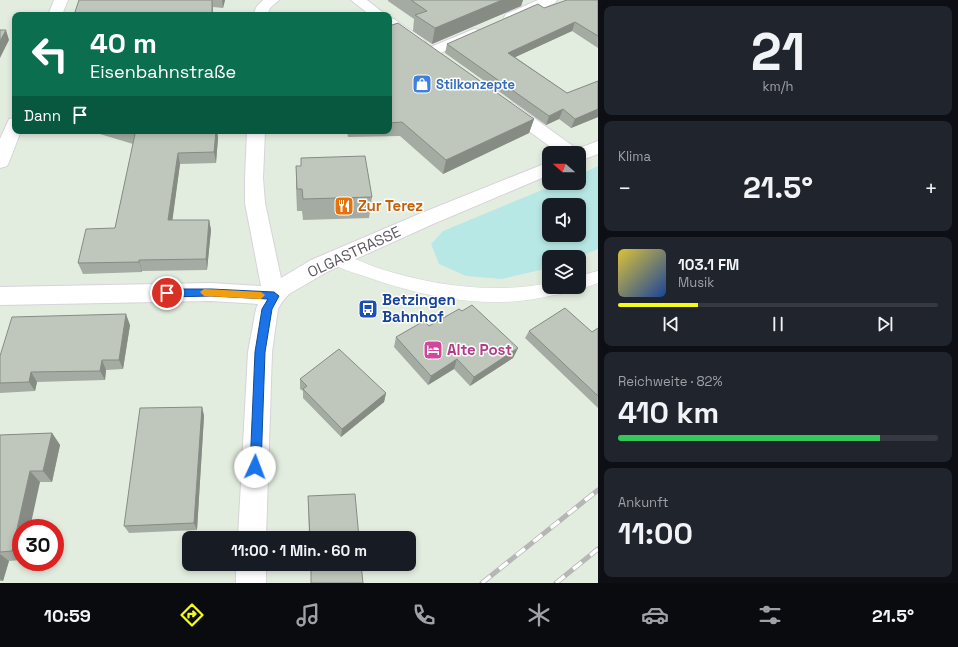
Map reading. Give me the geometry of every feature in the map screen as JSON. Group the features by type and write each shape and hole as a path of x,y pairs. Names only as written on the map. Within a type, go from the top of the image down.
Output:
{"street":[{"path":"56,12 61,0"},
{"path":"261,12 264,6 272,0"},
{"path":"358,0 375,12"},
{"path":"501,21 550,0"},
{"path":"392,24 438,56 487,27"},
{"path":"495,98 561,146"},
{"path":"0,162 12,131"},
{"path":"252,531 260,352 267,309 274,296 255,204 254,178 256,134"},
{"path":"586,152 598,147"},
{"name":"OLGASTRASSE","path":"274,296 281,288 304,274 426,219 542,171"},
{"path":"0,296 197,292 274,296"},
{"path":"251,583 252,571"}],"lane":[{"path":"338,259 361,270 385,278 432,288 472,294 514,296 542,291"},
{"path":"586,281 598,278"}],"shaded area":[{"path":"598,166 598,249 586,254 586,250 542,250 542,270 502,279 466,276 439,264 431,244 443,231 542,190 586,190 586,172"}],"building":[{"path":"79,0 212,0 212,12 75,12"},
{"path":"411,0 502,0 435,28 415,15 427,11"},
{"path":"567,0 598,0 598,36 575,22 508,53 567,93 598,81 598,109 575,119 563,109 549,116 447,44 538,4 544,8"},
{"path":"398,23 534,119 446,160 402,122 392,123 392,25"},
{"path":"0,30 6,30 0,41"},
{"path":"135,134 216,134 214,152 178,153 168,220 209,220 206,259 78,263 86,229 115,228"},
{"path":"365,156 372,197 303,199 302,189 297,189 296,166 301,166 301,158"},
{"path":"472,305 518,348 474,377 457,359 431,376 396,337 424,321 429,326 459,309 462,311"},
{"path":"565,308 592,332 598,328 598,396 529,331"},
{"path":"126,314 119,360 102,360 100,371 31,372 29,382 0,383 0,356 12,317"},
{"path":"339,349 386,393 342,429 303,389 307,386 300,379"},
{"path":"202,407 194,523 124,526 140,408"},
{"path":"52,433 43,471 30,471 19,519 12,519 12,551 0,552 0,435"},
{"path":"355,494 358,531 310,531 308,496"},
{"path":"311,571 362,571 363,583 311,583"}],"railway":[{"path":"482,583 598,490"},
{"path":"556,583 598,549"}],"slow traffic":[{"path":"204,292 261,295"}],"place":[{"name":"Stilkonzepte","path":"422,84"},
{"name":"Zur Terez","path":"344,206"},
{"name":"Betzingen Bahnhof","path":"368,309"},
{"name":"Alte Post","path":"433,350"}],"route":[{"path":"167,293 211,292 274,296 267,309 260,352 255,467"}]}
